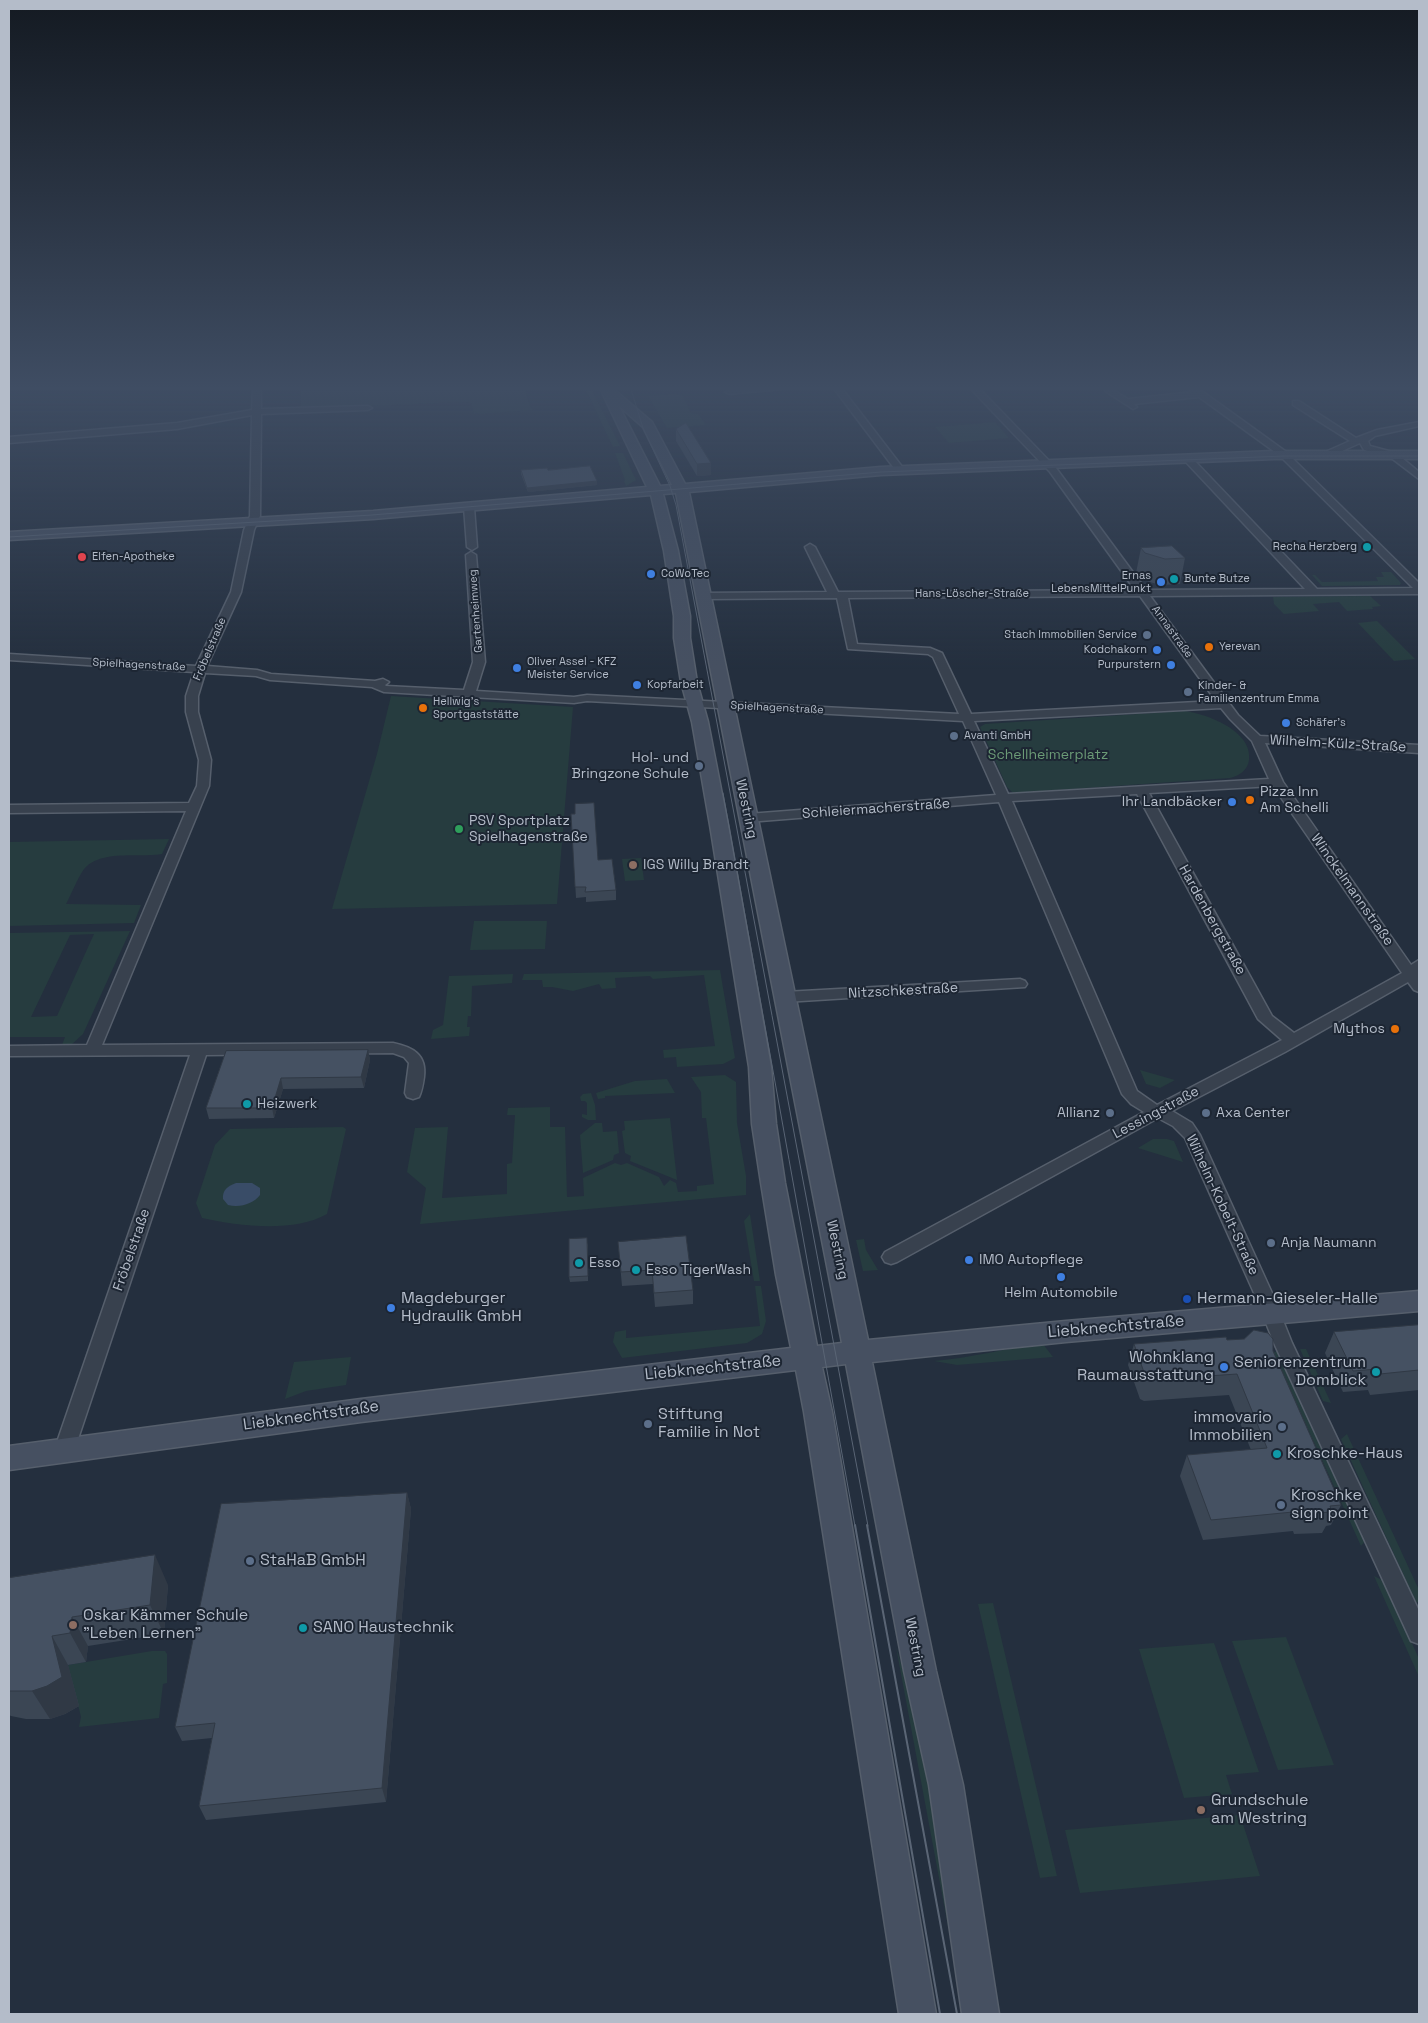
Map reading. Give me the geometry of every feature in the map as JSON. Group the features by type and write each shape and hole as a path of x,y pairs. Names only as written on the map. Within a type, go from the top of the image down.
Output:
{"main road":[{"name":"Westring","path":"651,480 661,502 682,616 686,661 720,825 760,1068 764,1124 773,1183 789,1275 818,1412 918,2014"},
{"name":"Westring","path":"678,480 682,488 920,1671 951,1813 980,2014"},
{"path":"9,536 469,507 774,480"},
{"name":"Liebknechtstraße","path":"9,1458 440,1399 857,1352 1271,1312 1419,1301"}],"street":[{"name":"Fröbelstraße","path":"92,1051 203,786 206,766 191,707 192,696 199,673 236,592 249,530 254,522 256,512 257,480"},
{"name":"Annastraße","path":"1060,480 1224,704 1234,717 1257,739"},
{"path":"1208,480 1314,592"},
{"path":"1310,480 1419,590"},
{"name":"Gartenheimweg","path":"469,507 479,662 470,690"},
{"path":"810,547 838,595 852,646 930,651 937,654 1004,798 1277,782"},
{"name":"Hans-Löscher-Straße","path":"704,596 1419,590"},
{"name":"Spielhagenstraße","path":"9,657 199,673 252,680 270,676 375,684 384,689 470,690 574,700 587,698 968,718"},
{"name":"Spielhagenstraße","path":"9,665 199,673"},
{"path":"968,718 1224,704"},
{"name":"Wilhelm-Külz-Straße","path":"1257,739 1419,749"},
{"name":"Winckelmannstraße","path":"1257,739 1277,782 1415,970 1419,987"},
{"name":"Hardenbergstraße","path":"1141,790 1266,1019 1292,1040"},
{"name":"Schleiermacherstraße","path":"748,818 1004,798"},
{"name":"Wilhelm-Kobelt-Straße","path":"1004,798 1130,1094 1139,1102 1161,1111 1183,1125 1192,1135 1283,1343 1419,1634"},
{"path":"9,809 194,807"},
{"name":"Lessingstraße","path":"891,1257 1292,1040 1415,970"},
{"name":"Nitzschkestraße","path":"785,997 1020,984"},
{"path":"9,1051 398,1049 408,1052 416,1060 417,1070 413,1093"},
{"name":"Fröbelstraße","path":"64,1450 200,1050"}],"green space":[{"path":"625,480 635,480 626,486"},
{"path":"1381,572 1391,572 1401,583 1400,585 1322,586 1312,575 1315,575 1322,582 1378,581 1376,577 1384,577"},
{"path":"1370,596 1381,606 1372,607 1373,609 1347,611 1339,602 1313,604 1319,611 1284,614 1274,604 1273,597"},
{"path":"1377,621 1415,659 1394,661 1358,623"},
{"name":"PSV Sportplatz Spielhagenstraße","path":"391,696 573,707 557,904 332,909 377,754"},
{"name":"Schellheimerplatz","path":"1185,711 1216,720 1236,733 1244,741 1248,750 1249,760 1247,767 1237,776 1230,778 1013,793 1007,787 980,727 985,724"},
{"path":"169,839 162,854 110,857 91,863 81,873 66,904 141,905 134,923 9,926 9,842"},
{"path":"641,858 644,880 625,881 622,859"},
{"path":"474,921 547,921 545,949 470,950"},
{"path":"130,931 83,1034 71,1045 62,1045 65,1037 9,1037 9,933","holes":["94,934 57,1016 31,1017 70,935"]},
{"path":"720,970 735,1058 723,1064 677,1067 676,1057 664,1058 663,1050 715,1046 704,975 653,979 650,976 615,978 616,988 602,989 599,984 573,991 543,987 542,980 522,980 524,974"},
{"path":"513,974 512,983 472,986 471,1016 468,1016 467,1027 470,1027 469,1036 431,1039 433,1030 443,1025 449,976"},
{"path":"1140,1070 1175,1080 1160,1088 1146,1084"},
{"path":"725,1075 736,1082 737,1123 746,1176 746,1195 420,1224 426,1188 407,1172 415,1128 448,1127 442,1198 507,1194 507,1164 512,1163 515,1115 507,1115 508,1108 550,1107 550,1127 565,1127 567,1197 584,1196 583,1178 615,1163 621,1165 627,1163 659,1177 664,1186 670,1180 676,1183 678,1192 697,1191 697,1186 714,1184 706,1118 702,1118 701,1092 691,1077"},
{"path":"667,1079 675,1093 605,1096 605,1098 598,1099 596,1093 635,1081"},
{"path":"591,1093 595,1105 596,1120 588,1120 582,1117 582,1114 587,1115 587,1103 581,1101 580,1097 583,1094"},
{"path":"670,1118 677,1180 630,1161 631,1156 625,1153 622,1131 625,1130 624,1121"},
{"path":"595,1123 602,1123 603,1132 617,1131 619,1153 614,1155 613,1160 583,1173 580,1135"},
{"path":"343,1127 346,1129 327,1214 299,1224 282,1226 249,1225 202,1218 196,1203 215,1145 230,1129"},
{"path":"1153,1139 1174,1141 1183,1162 1138,1148"},
{"path":"750,1214 760,1281 754,1281 744,1221"},
{"path":"864,1239 866,1250 878,1270 863,1271 856,1240"},
{"path":"755,1286 761,1286 766,1321 762,1334 747,1343 622,1358 613,1342 615,1332 626,1330 626,1338 760,1326"},
{"path":"1043,1344 1053,1357 957,1365 934,1361 961,1358"},
{"path":"1300,1349 1306,1349 1331,1403 1323,1401"},
{"path":"1281,1351 1367,1539 1361,1546 1273,1352"},
{"path":"351,1357 346,1385 306,1391 285,1399 294,1362"},
{"path":"1347,1434 1419,1590 1419,1602 1416,1602 1341,1439"},
{"path":"1374,1576 1384,1581 1419,1659 1419,1677"},
{"path":"993,1603 1057,1876 1040,1878 978,1604"},
{"path":"1286,1637 1334,1765 1278,1770 1232,1641"},
{"path":"1214,1643 1259,1772 1226,1775 1232,1794 1184,1798 1139,1649"},
{"path":"896,1647 921,1731 964,2012"},
{"path":"152,1651 165,1651 167,1654 167,1683 163,1684 159,1718 79,1727 81,1717 68,1665"},
{"path":"1240,1815 1260,1876 1080,1893 1065,1830"}],"water":[{"path":"236,1183 252,1183 260,1188 260,1195 254,1201 246,1204 228,1205 223,1199 223,1193 228,1187"}],"building":[{"path":"524,480 597,481 527,488"},
{"path":"1172,546 1185,558 1165,559 1145,553 1141,548"},
{"path":"594,803 598,860 612,859 616,890 585,892 586,887 575,887 571,814 575,814 575,804"},
{"name":"Heizwerk","path":"368,1050 361,1077 281,1078 272,1108 206,1108 226,1051"},
{"path":"686,1236 693,1290 654,1293 652,1270 621,1272 618,1242"},
{"name":"Esso","path":"587,1238 588,1276 569,1277 569,1239"},
{"path":"1419,1325 1419,1370 1380,1374 1377,1369 1353,1371 1334,1332"},
{"path":"1254,1330 1268,1333 1273,1339 1273,1351 1341,1505 1330,1506 1332,1512 1304,1514 1303,1511 1211,1520 1187,1455 1267,1448 1237,1374 1150,1380 1146,1378 1134,1344 1226,1337 1227,1340 1244,1339"},
{"name":"SANO Haustechnik","path":"407,1493 382,1788 199,1806 215,1723 175,1727 221,1504"},
{"path":"155,1555 150,1605 72,1617 70,1633 52,1636 62,1677 47,1686 32,1691 9,1691 9,1578"}],"tram line":[{"path":"667,480 671,490"},
{"path":"671,490 781,480"},
{"path":"9,537 372,515 671,490"},
{"path":"671,490 676,505 868,1526"},
{"path":"723,793 855,1526"},
{"path":"855,1525 940,2014"},
{"path":"867,1525 957,2014"}],"place":[{"name":"Recha Herzberg","path":"1367,547"},
{"name":"Elfen-Apotheke","path":"82,557"},
{"name":"CoWoTec","path":"651,574"},
{"name":"Bunte Butze","path":"1174,579"},
{"name":"Ernas LebensMittelPunkt","path":"1161,582"},
{"name":"Stach Immobilien Service","path":"1147,635"},
{"name":"Yerevan","path":"1209,647"},
{"name":"Kodchakorn","path":"1157,650"},
{"name":"Purpurstern","path":"1171,665"},
{"name":"Oliver Assel - KFZ Meister Service","path":"517,668"},
{"name":"Kopfarbeit","path":"637,685"},
{"name":"Kinder- & Familienzentrum Emma","path":"1188,692"},
{"name":"Hellwig's Sportgaststätte","path":"423,708"},
{"name":"Schäfer's","path":"1286,723"},
{"name":"Avanti GmbH","path":"954,736"},
{"name":"Hol- und Bringzone Schule","path":"699,766"},
{"name":"Pizza Inn Am Schelli","path":"1250,800"},
{"name":"Ihr Landbäcker","path":"1232,802"},
{"name":"PSV Sportplatz Spielhagenstraße","path":"459,829"},
{"name":"IGS Willy Brandt","path":"633,865"},
{"name":"Mythos","path":"1395,1029"},
{"name":"Heizwerk","path":"247,1104"},
{"name":"Allianz","path":"1110,1113"},
{"name":"Axa Center","path":"1206,1113"},
{"name":"Anja Naumann","path":"1271,1243"},
{"name":"IMO Autopflege","path":"969,1260"},
{"name":"Esso","path":"579,1263"},
{"name":"Esso TigerWash","path":"636,1270"},
{"name":"Helm Automobile","path":"1061,1277"},
{"name":"Hermann-Gieseler-Halle","path":"1187,1299"},
{"name":"Magdeburger Hydraulik GmbH","path":"391,1308"},
{"name":"Wohnklang Raumausstattung","path":"1224,1367"},
{"name":"Seniorenzentrum Domblick","path":"1376,1372"},
{"name":"Stiftung Familie in Not","path":"648,1424"},
{"name":"immovario Immobilien","path":"1282,1427"},
{"name":"Kroschke-Haus","path":"1277,1454"},
{"name":"Kroschke sign point","path":"1281,1505"},
{"name":"StaHaB GmbH","path":"250,1561"},
{"name":"Oskar Kämmer Schule \"Leben Lernen\"","path":"73,1625"},
{"name":"SANO Haustechnik","path":"303,1628"},
{"name":"Grundschule am Westring","path":"1201,1810"}]}
